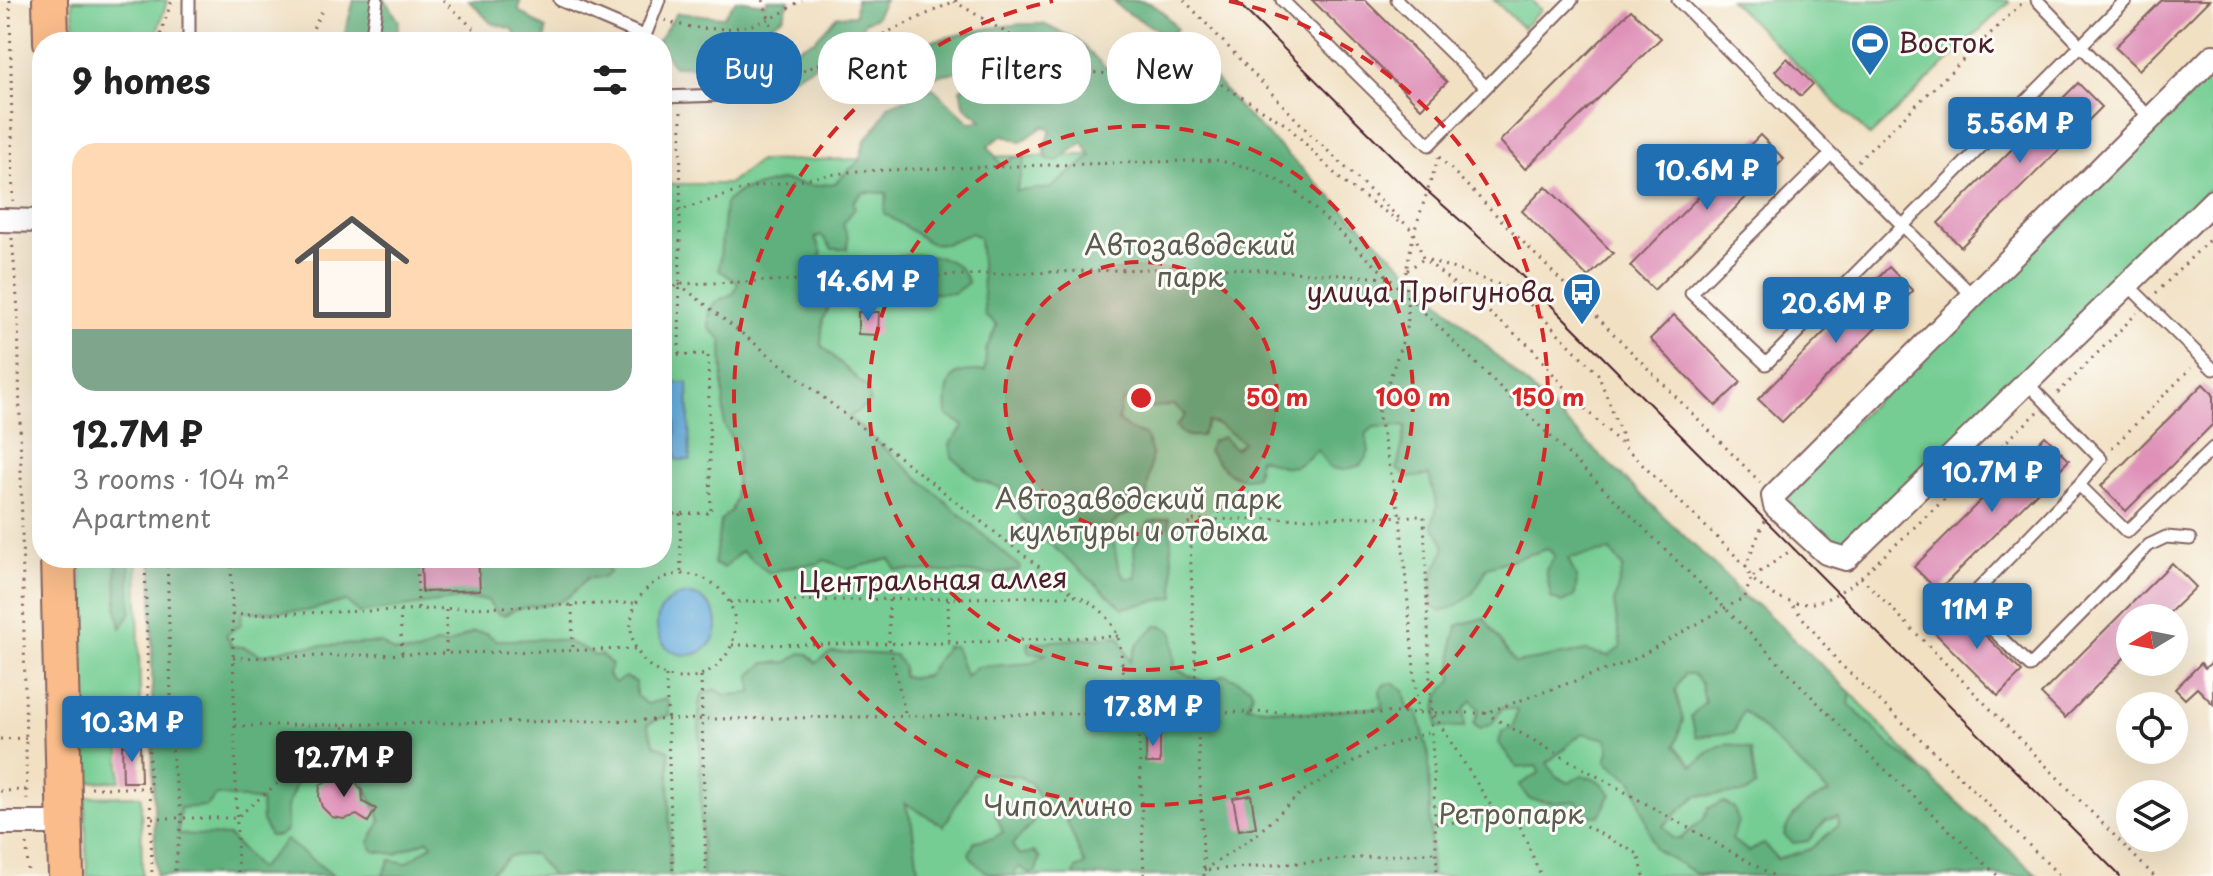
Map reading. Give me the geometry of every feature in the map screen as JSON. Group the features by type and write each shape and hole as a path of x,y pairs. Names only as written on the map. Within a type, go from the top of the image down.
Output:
{"main road":[{"path":"50,0 51,32"},
{"path":"58,568 66,876"}],"street":[{"path":"2213,56 1774,501 1826,553 1846,559 2213,201"},
{"path":"8,219 32,220"},
{"path":"0,823 64,823"}],"lane":[{"path":"189,0 189,32"},
{"path":"372,32 377,0"},
{"path":"560,0 629,32"},
{"path":"646,32 659,0"},
{"path":"1282,0 1429,145 1572,0"},
{"path":"1397,0 1486,87"},
{"path":"1678,0 1974,297"},
{"path":"2037,0 2151,119"},
{"path":"1831,154 1691,293 1766,364 2126,0"},
{"path":"672,97 696,96"},
{"path":"2128,285 2213,369"},
{"path":"2028,384 2101,459 1965,603 2030,666 2149,545 2166,537 2190,539"},
{"path":"2079,485 2127,532 2213,448"}],"path":[{"path":"10,0 8,219 18,310 27,810"},
{"path":"161,32 172,0"},
{"path":"443,0 477,32"},
{"path":"763,0 774,32"},
{"path":"652,16 680,26 712,29 743,26 770,19 802,0"},
{"path":"1184,0 1313,137 1414,232 1423,258 1531,347 1568,392 1746,566 1751,578 1807,536"},
{"path":"1848,171 2025,0"},
{"path":"802,72 956,1 1069,71 1216,81 1288,126 1344,183 1414,232"},
{"path":"311,32 323,9"},
{"path":"679,354 681,97"},
{"path":"1418,712 1400,516 1378,413 1408,325 1406,271 1414,232 1439,156 1774,501 1746,566"},
{"path":"672,212 748,188 855,171 1216,160 1252,168 1291,187 1407,295 1726,609 1858,744 1998,876"},
{"path":"1406,271 1423,258"},
{"path":"1423,258 1517,291 1598,374 1626,448"},
{"path":"672,289 679,284 1212,267 1389,278"},
{"path":"679,284 1076,596"},
{"path":"672,354 708,354 711,513 672,514"},
{"path":"2101,459 2201,357"},
{"path":"680,514 681,573"},
{"path":"1204,876 1189,520 1400,516 1424,516 1437,876"},
{"path":"1846,559 2154,876"},
{"path":"145,568 152,876"},
{"path":"167,568 173,766 182,818 174,876"},
{"path":"231,568 238,876"},
{"path":"417,568 418,610"},
{"path":"681,573 701,576 713,582 730,602 735,624 732,645 720,663 701,675 682,678 666,675 645,662 636,649 631,624 636,603 650,585 681,573"},
{"name":"Центральная аллея","path":"730,602 1076,596 1093,602 1111,620 1119,636"},
{"path":"235,726 1197,712 1485,713 1631,661 1745,597"},
{"path":"948,599 949,643"},
{"path":"889,600 889,644 906,717"},
{"path":"232,615 636,603"},
{"path":"1792,604 1840,664 2060,876"},
{"path":"572,605 573,650"},
{"path":"446,610 446,654"},
{"path":"400,611 402,655"},
{"path":"732,645 949,643 1119,636 1123,713"},
{"path":"233,658 636,649"},
{"path":"666,675 673,876"},
{"path":"701,675 706,876"},
{"path":"1432,712 1499,819"},
{"path":"1138,713 1144,876"},
{"path":"1485,713 1774,876"},
{"path":"152,818 236,818 346,725"},
{"path":"1204,870 1256,835 1302,792 1372,751 1433,731"},
{"path":"0,739 26,738"},
{"path":"131,782 132,788"},
{"path":"83,789 151,788"},
{"path":"0,791 27,790"},
{"path":"1436,823 1569,817 1638,854 1644,876"},
{"path":"1517,819 1541,876"},
{"path":"27,834 28,876"},
{"path":"1204,870 1437,852"},
{"path":"2144,866 2145,876"}],"green space":[{"path":"72,0 167,1 157,32 75,32"},
{"path":"354,0 385,0 399,21 397,32 345,32"},
{"path":"469,0 520,0 519,11 546,29 546,32 514,32 491,23"},
{"path":"736,0 765,4 768,0 789,0 784,16 766,28 766,32 696,32 696,66 672,64 672,32 664,32 677,13 724,17"},
{"path":"856,0 885,0 875,18 864,22 861,32 822,32 837,16 855,15"},
{"path":"1113,0 1136,0 1151,4 1163,12 1177,29 1161,32 1121,9"},
{"path":"1494,0 1531,0 1541,10 1523,28"},
{"name":"Восток","path":"1730,0 2008,0 2009,2 1870,136"},
{"name":"Автозаводский парк","path":"1021,24 1043,24 1061,32 972,32"},
{"name":"Автозаводский парк","path":"952,36 952,73 936,76 936,40"},
{"path":"818,37 818,64 802,72 802,46"},
{"name":"Автозаводский парк","path":"1091,53 1107,68 1107,104 1221,104 1221,86 1239,108 1731,581 1734,594 1760,607 1851,693 1849,704 1888,743 2038,876 1718,876 1695,873 1655,849 1633,781 1606,761 1610,748 1607,739 1582,733 1547,763 1556,776 1569,783 1582,775 1601,782 1611,794 1599,816 1586,816 1576,801 1555,803 1529,799 1519,785 1539,773 1537,766 1517,768 1499,743 1502,732 1513,727 1517,710 1502,708 1492,724 1479,729 1474,724 1479,710 1472,700 1464,709 1465,727 1437,727 1437,701 1452,681 1453,640 1458,625 1484,618 1515,663 1586,651 1609,656 1621,647 1614,603 1623,567 1610,551 1568,558 1577,579 1575,596 1562,603 1551,598 1546,570 1555,556 1548,549 1487,567 1475,591 1465,600 1441,612 1431,606 1432,579 1444,548 1432,526 1437,506 1429,475 1409,478 1397,469 1406,426 1374,427 1366,434 1369,452 1361,465 1344,470 1330,468 1317,450 1302,463 1290,467 1259,458 1256,476 1240,478 1228,472 1208,451 1212,441 1223,437 1235,449 1243,442 1219,425 1208,422 1201,436 1186,436 1176,426 1186,415 1174,405 1147,408 1126,399 1121,404 1118,420 1130,430 1145,435 1152,453 1145,509 1119,517 1111,527 1118,567 1125,578 1136,578 1134,547 1149,522 1169,518 1175,597 1123,608 1023,520 999,487 978,480 952,457 950,444 964,426 947,415 951,380 959,373 985,371 986,350 997,325 985,316 979,237 971,233 945,244 930,243 884,213 887,193 863,192 853,202 855,208 843,224 848,238 847,249 832,249 822,236 815,238 822,253 808,279 812,296 817,299 874,264 912,255 952,262 968,283 954,293 844,294 832,298 823,319 821,345 868,389 870,403 849,417 1020,567 1019,570 995,574 896,570 890,559 849,569 825,560 769,573 741,551 724,568 714,564 721,520 731,511 735,500 738,450 724,425 722,340 709,328 713,305 734,293 738,283 719,270 725,203 740,191 782,180 814,186 835,183 859,161 865,140 888,106 893,104 936,104 936,91 970,123 982,120 964,104 1091,104","holes":["1044,126 1051,131 1044,146 1047,159 1057,161 1083,142 1091,157 1051,188 1016,191 1025,158 1014,157 1002,166 988,146 1003,135 1021,142","1684,674 1693,674 1701,684 1705,702 1691,716 1696,737 1734,732 1743,710 1829,793 1801,808 1790,820 1784,835 1793,843 1808,841 1826,820 1838,817 1839,825 1810,849 1777,859 1764,844 1749,851 1732,840 1738,821 1734,808 1723,802 1709,808 1704,819 1680,839 1672,838 1663,826 1696,796 1746,793 1756,786 1751,750 1733,744 1719,746 1693,766 1675,746 1683,720 1675,690"]},
{"path":"2213,64 2213,185 1851,547 1830,548 1789,508 1790,486"},
{"name":"Автозаводский парк культуры и отдыха","path":"1239,108 1745,597 1760,607 1851,693 1925,773 2038,876 162,876 156,568 672,568 672,184 728,184 759,161 1191,153"},
{"path":"81,568 137,568 141,743 120,743 120,781 84,782"},
{"path":"116,568 129,568 131,612 121,628 117,609"},
{"path":"152,568 608,568 610,572 602,578 587,578 561,601 519,608 505,615 498,614 487,600 459,599 360,613 346,601 305,611 242,612 241,624 226,635 232,646 244,647 262,655 295,647 381,643 394,652 418,653 435,644 447,645 473,632 486,633 496,640 559,640 583,648 595,656 601,655 612,665 607,674 615,683 625,677 636,682 636,696 647,704 666,699 669,703 669,715 647,724 655,745 669,750 670,876 552,876 534,854 510,856 492,871 492,876 355,876 383,875 390,860 406,863 432,845 428,840 396,854 374,851 369,842 381,821 359,772 371,758 370,752 354,767 322,762 305,779 297,782 287,807 287,830 279,836 270,836 262,821 261,801 216,795 207,806 180,808 178,834 229,836 259,869 286,840 334,876 156,876"},
{"name":"Чиполлино","path":"1156,626 1173,632 1175,669 1207,683 1225,674 1250,687 1253,694 1247,706 1308,713 1382,707 1380,690 1385,684 1394,683 1404,690 1408,708 1418,712 1429,756 1431,876 1074,876 1076,869 1085,865 1063,812 1047,812 1031,783 1018,776 974,773 944,826 905,803 912,824 919,876 702,876 699,704 703,693 716,689 725,695 752,693 751,675 765,663 788,662 801,653 808,654 816,663 831,652 895,655 903,667 902,676 912,678 926,676 947,646 955,647 966,677 976,667 1031,663 1046,654 1029,653 1028,643 1119,636 1130,662 1137,645"},
{"path":"141,796 142,876 87,876 85,797"},
{"path":"1010,801 1032,813 1033,823 1012,845 1019,855 1034,852 1040,858 1036,872 1030,874 1020,867 1015,870 1015,876 994,874 978,866 969,854 975,841 993,838 1003,832 995,814 1001,804"}],"water":[{"path":"674,383 688,383 690,460 676,460"},
{"path":"687,595 698,597 708,604 715,614 715,636 708,646 698,653 687,655 676,653 666,646 659,636 657,625 659,614 666,604 676,597"}],"building":[{"path":"1312,0 1365,0 1447,82 1421,108"},
{"path":"2162,0 2209,0 2139,70 2115,47"},
{"path":"1631,10 1661,38 1525,169 1500,141"},
{"path":"1787,58 1813,84 1801,96 1775,71"},
{"path":"2078,83 2102,107 1961,247 1938,223"},
{"path":"1760,135 1784,159 1654,290 1630,266"},
{"path":"1546,186 1613,253 1588,277 1522,211"},
{"path":"1889,267 1913,291 1782,422 1758,399"},
{"path":"858,312 879,312 878,335 858,334"},
{"path":"1674,315 1741,382 1716,406 1650,339"},
{"path":"2203,384 2213,394 2213,424 2126,511 2101,486"},
{"path":"2045,436 2069,460 1938,591 1914,567"},
{"path":"2172,563 2196,587 2178,604 2131,604"},
{"path":"421,568 479,568 480,590 422,592"},
{"path":"1956,606 2022,672 1998,696 1932,630"},
{"path":"2116,619 2116,666 2065,718 2041,694"},
{"path":"2213,661 2213,704 2197,688 2188,696 2188,692 2175,689 2201,663 2205,668"},
{"path":"1146,734 1160,734 1160,763 1146,763"},
{"path":"122,745 140,745 141,782 123,782"},
{"path":"340,775 356,782 362,791 363,802 376,809 368,822 357,815 344,819 332,817 322,807 320,785"},
{"path":"1251,795 1256,827 1239,830 1233,798"}],"tram line":[{"path":"1235,0 1427,191 1513,267 2120,876"}],"place":[{"name":"Восток","path":"1870,77"},
{"name":"улица Прыгунова","path":"1582,326"}],"park label":[{"name":"Ретропарк","path":"1511,814"}]}
